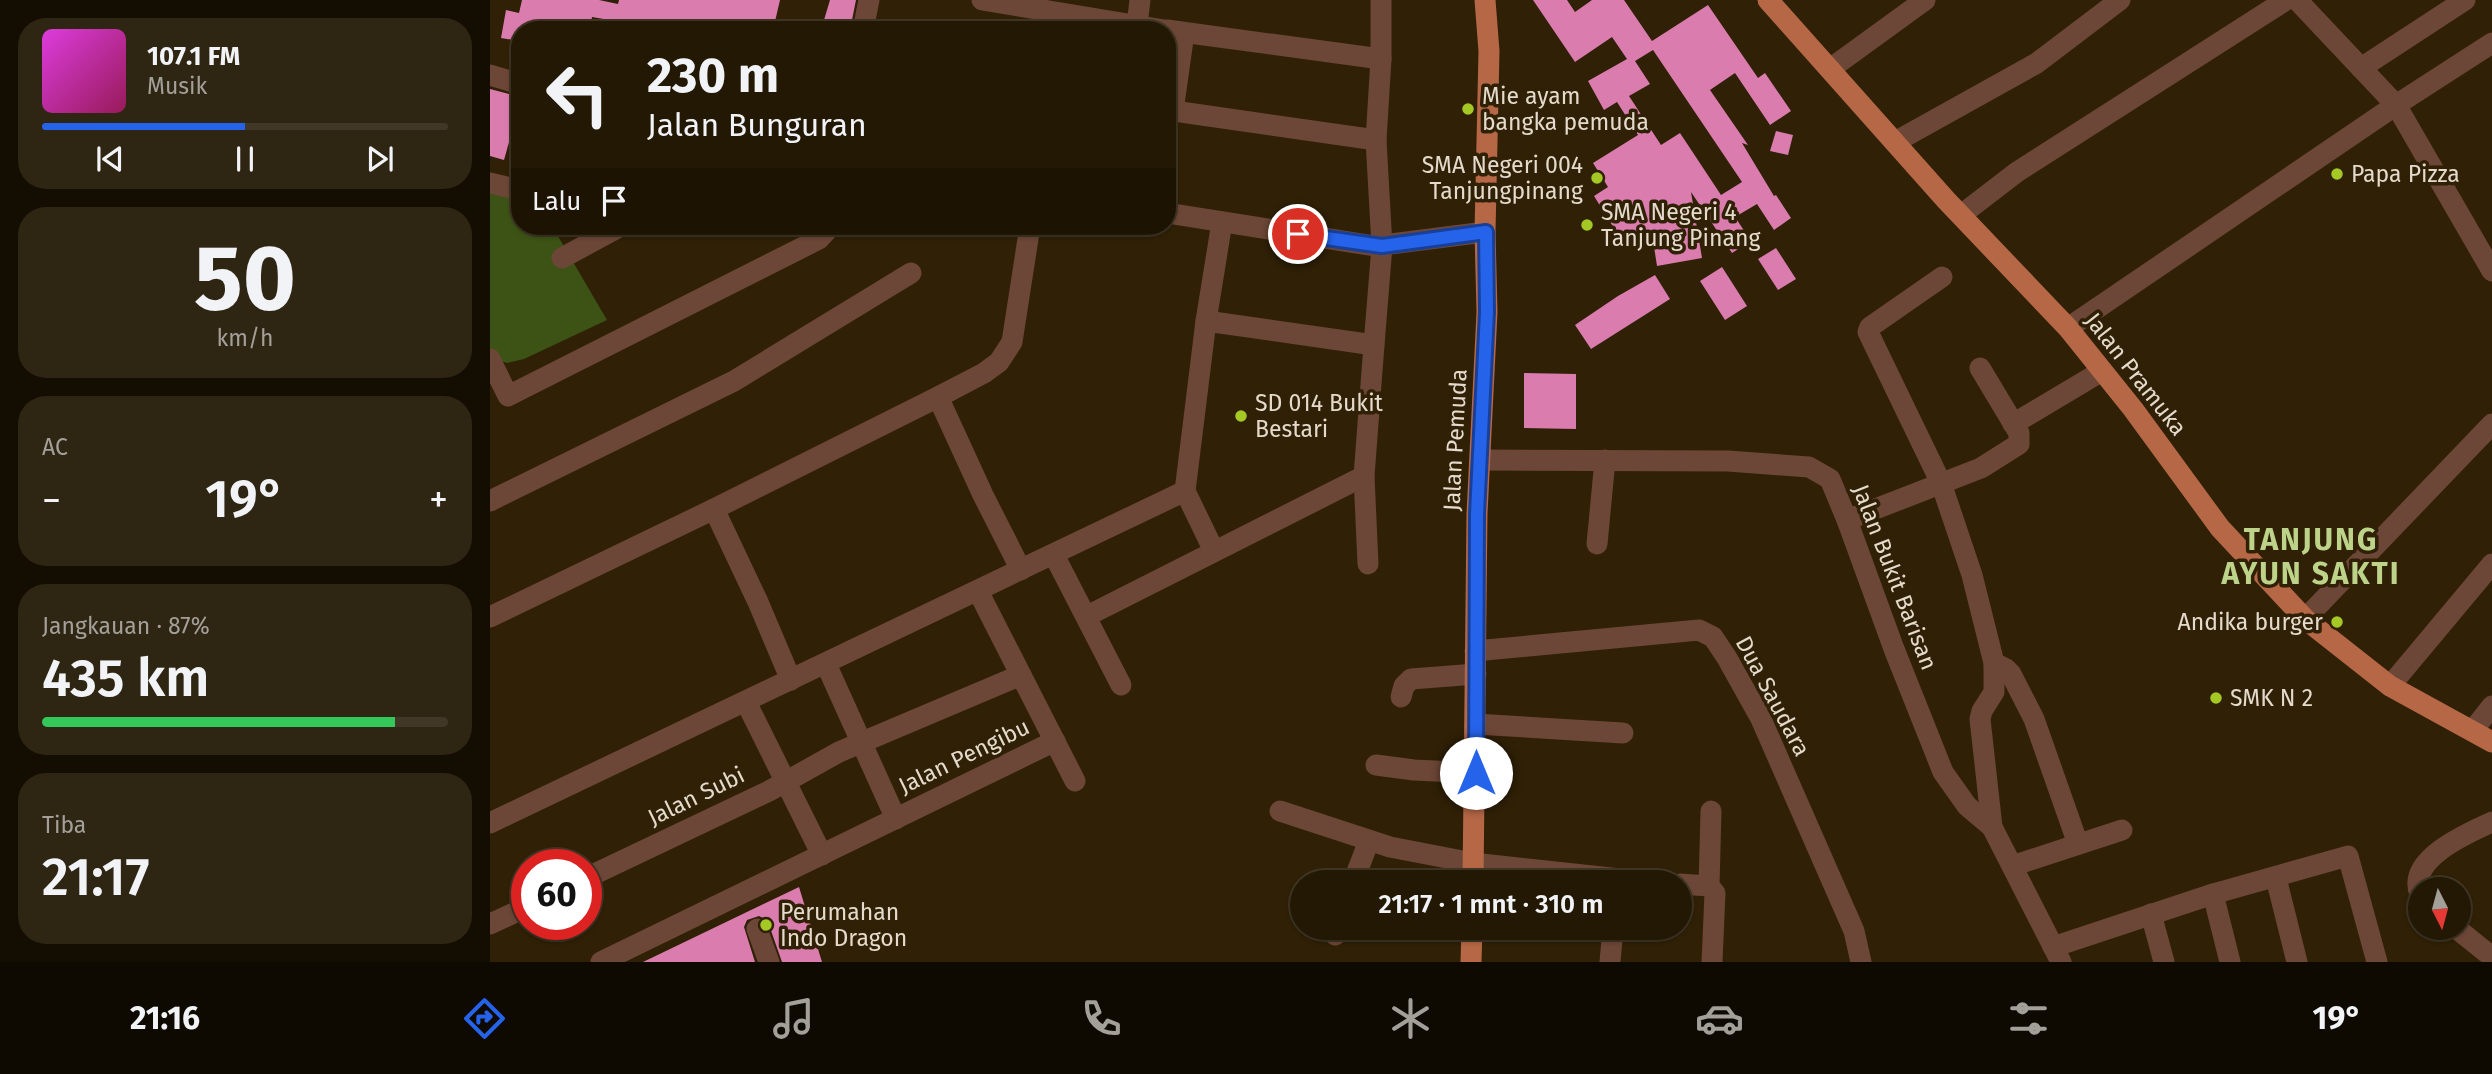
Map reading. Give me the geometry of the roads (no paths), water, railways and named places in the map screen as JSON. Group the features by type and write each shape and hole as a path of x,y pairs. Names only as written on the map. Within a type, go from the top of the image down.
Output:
{"main road":[{"name":"Jalan Pemuda","path":"1473,870 1475,650 1487,312 1489,51 1485,0"},
{"name":"Jalan Pramuka","path":"1768,0 1961,215 2068,328 2133,408 2220,528 2305,619 2390,686 2492,742"},
{"path":"1471,962 1472,940"}],"street":[{"path":"865,21 869,0"},
{"path":"982,0 1112,21"},
{"path":"1137,21 1140,0"},
{"path":"1368,564 1364,477 1382,246 1376,140 1381,59 1381,0"},
{"path":"1830,69 1925,0"},
{"path":"1895,142 2037,63 2120,0"},
{"path":"1961,215 2017,172 2286,0"},
{"path":"2297,0 2396,105 2492,271"},
{"path":"2361,68 2465,0"},
{"path":"1176,32 1381,59"},
{"path":"2068,328 2492,43"},
{"path":"490,75 511,81"},
{"path":"1176,112 1376,140"},
{"path":"490,183 511,188"},
{"path":"1176,214 1382,246 1486,232"},
{"path":"1214,551 1185,491 1206,321 1222,222"},
{"path":"562,258 604,235"},
{"path":"490,359 508,396 822,235"},
{"path":"491,614 714,509 984,373 999,362 1012,342 1029,235"},
{"path":"490,501 734,381 911,274"},
{"path":"1942,277 1870,327 1868,332 1941,483 1972,575 1994,663 1994,692 1980,719 1992,827"},
{"path":"1206,321 1374,345"},
{"path":"1847,520 1981,468 2019,444 2019,433 1980,368"},
{"path":"2013,424 2102,372"},
{"path":"939,397 983,495 1021,570"},
{"path":"2305,619 2492,424"},
{"name":"Jalan Bukit Barisan","path":"1480,460 1728,461 1809,467 1830,479 1943,772 1966,806 1992,827 2057,954"},
{"path":"1597,544 1605,460"},
{"path":"1087,616 1364,477"},
{"path":"490,823 1185,491"},
{"path":"714,509 791,680"},
{"path":"1054,555 1121,685"},
{"path":"2390,686 2492,564"},
{"path":"978,591 1075,781"},
{"name":"Dua Saudara","path":"1475,650 1699,630 1713,638 1761,719 1853,931 1861,962"},
{"path":"1994,663 2006,668 2011,674 2034,719 2078,844"},
{"path":"825,664 895,819"},
{"path":"1401,697 1404,686 1411,680 1476,674"},
{"name":"Jalan Subi","path":"602,871 860,743 1021,675"},
{"path":"746,702 822,855"},
{"path":"2473,730 2492,706"},
{"path":"1475,724 1623,733"},
{"name":"Jalan Pengibu","path":"601,962 1055,741"},
{"path":"1376,765 1414,771 1476,773"},
{"path":"1280,811 1352,833 1369,842 1463,870"},
{"path":"1709,886 1711,811"},
{"path":"2420,877 2424,867 2445,846 2492,822"},
{"path":"2012,866 2122,830"},
{"path":"1358,870 1369,842"},
{"path":"2057,954 2151,914 2348,856 2377,962"},
{"path":"2276,878 2297,962"},
{"path":"1692,885 1709,886 1716,893 1712,962"},
{"path":"2213,894 2230,962"},
{"path":"490,924 511,914"},
{"path":"2151,914 2164,962"},
{"path":"757,929 769,962"},
{"path":"1610,962 1612,940"},
{"path":"2471,940 2492,957"}],"place":[{"name":"Mie ayam bangka pemuda","path":"1468,109"},
{"name":"Papa Pizza","path":"2337,174"},
{"name":"SMA Negeri 004 Tanjungpinang","path":"1597,178"},
{"name":"SMA Negeri 4 Tanjung Pinang","path":"1587,225"},
{"name":"SD 014 Bukit Bestari","path":"1241,416"},
{"name":"Andika burger","path":"2337,622"},
{"name":"SMK N 2","path":"2216,698"},
{"name":"Perumahan Indo Dragon","path":"766,925"}],"district":[{"name":"TANJUNG AYUN SAKTI","path":"2311,557"}]}
